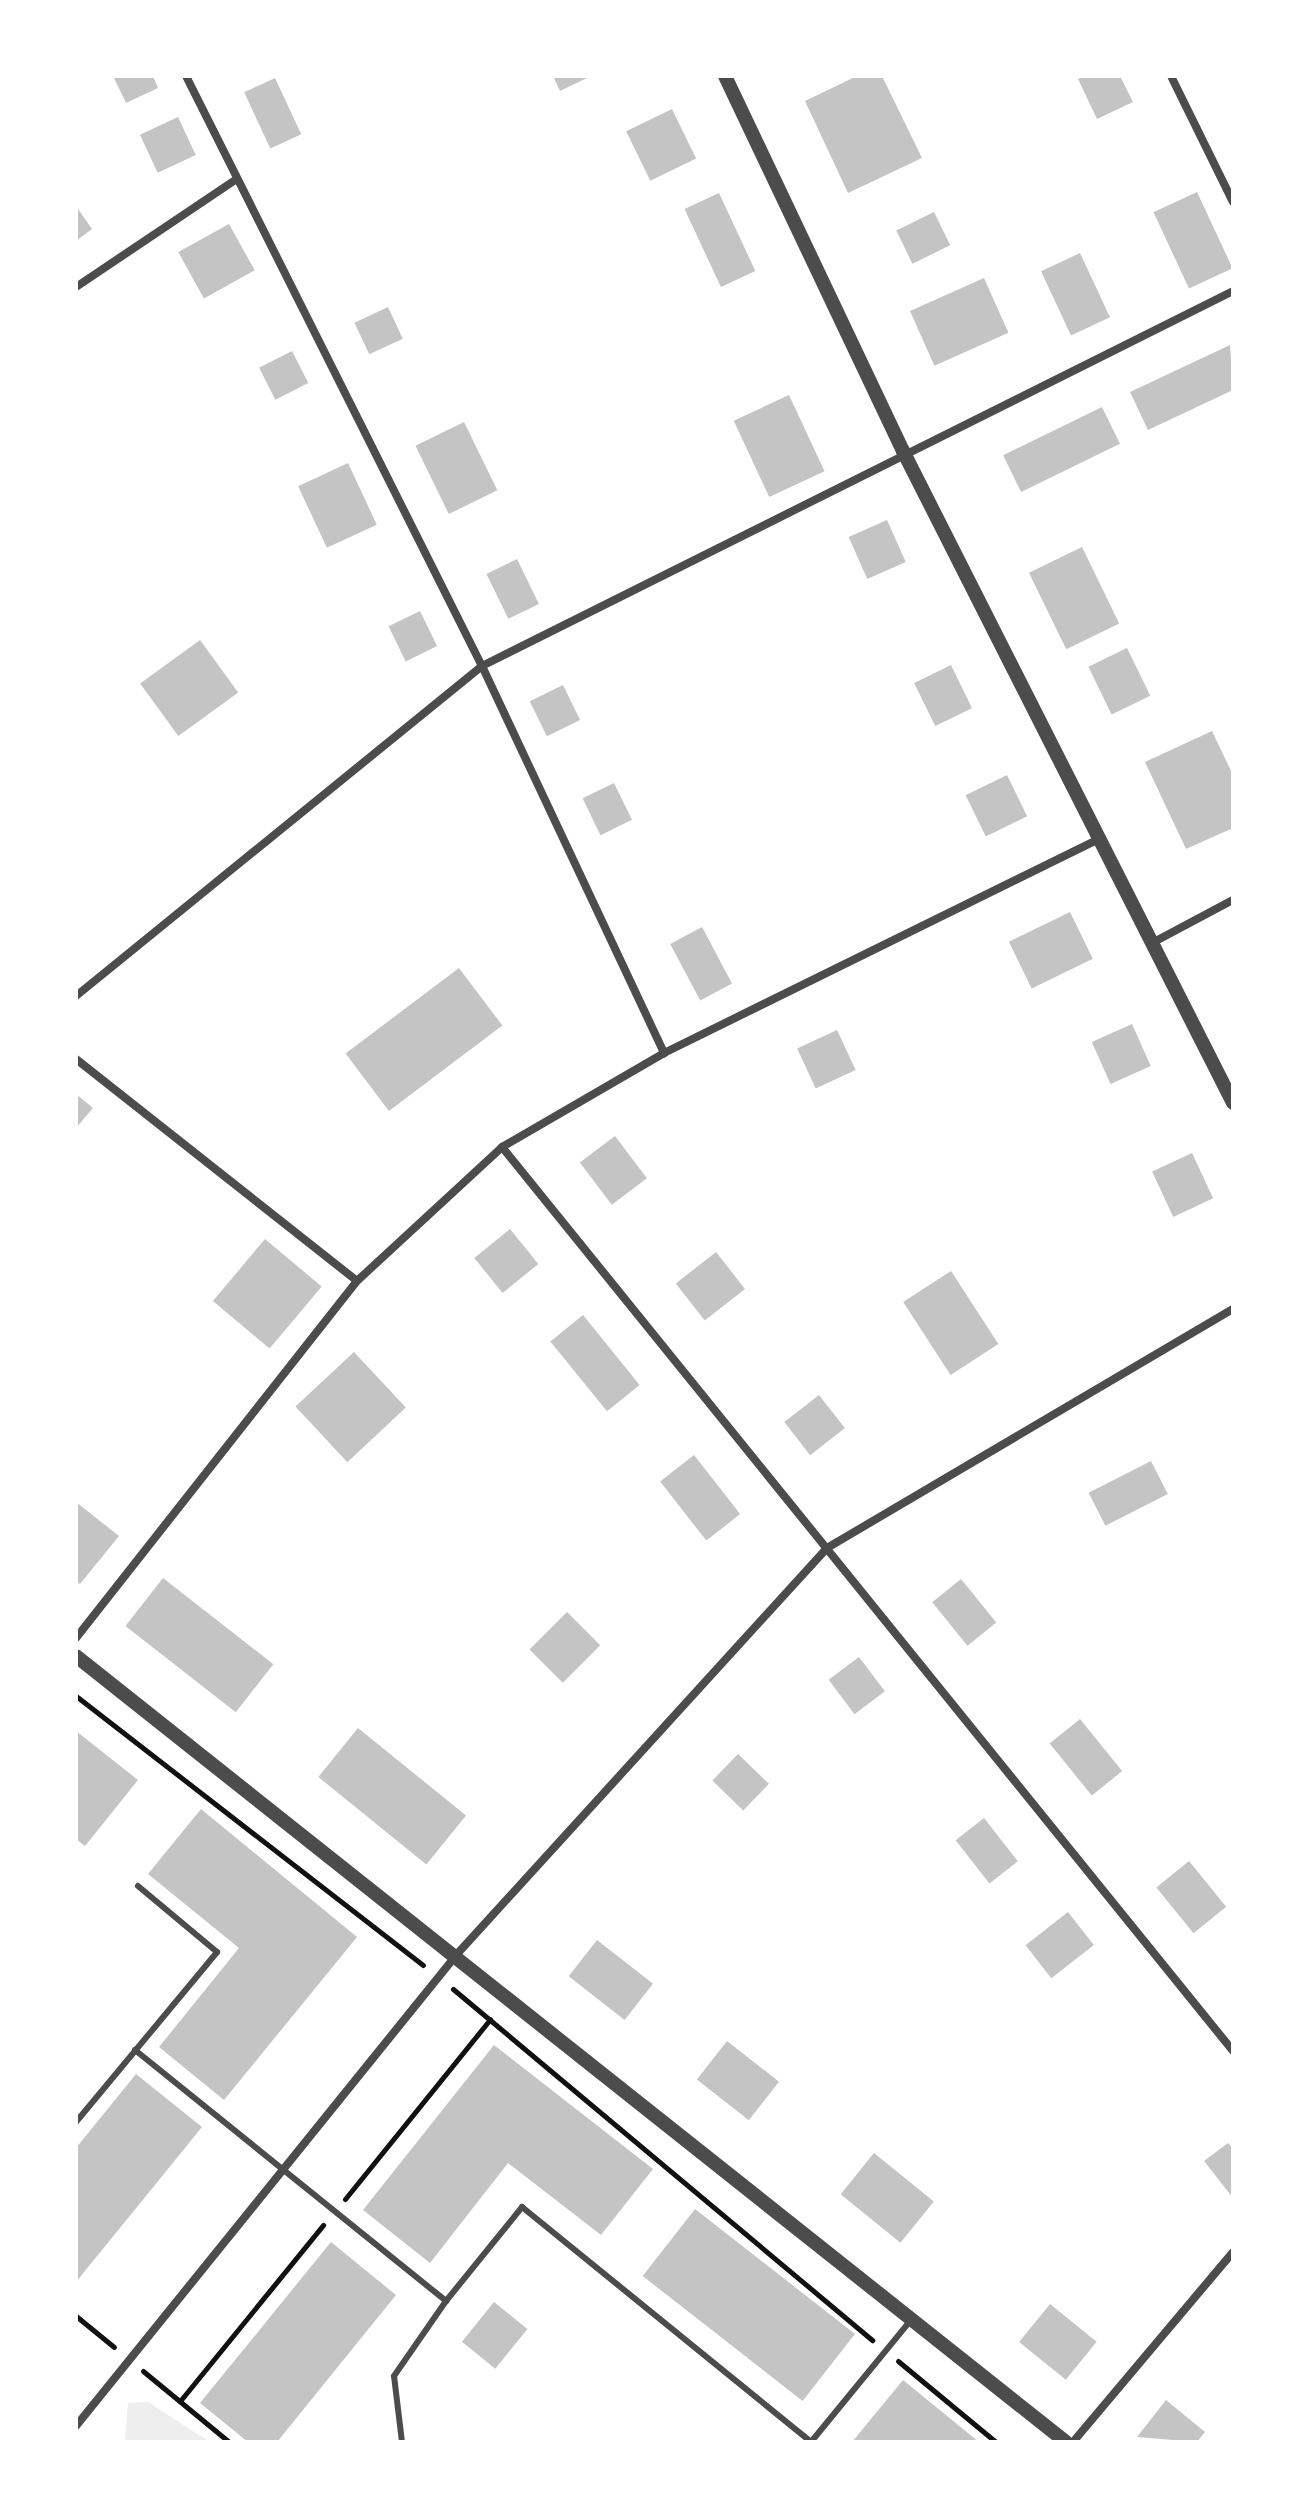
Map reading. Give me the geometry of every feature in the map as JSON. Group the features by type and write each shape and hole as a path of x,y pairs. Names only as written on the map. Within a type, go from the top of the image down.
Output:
{"street":[{"path":"186,76 234,181 482,666 664,1053"},
{"path":"725,76 903,451 1233,1103"},
{"path":"1171,76 1233,202"},
{"path":"76,287 234,181"},
{"path":"76,996 482,666 903,451 1233,291"},
{"path":"76,1638 357,1281 502,1147 664,1053 1099,839"},
{"path":"1152,943 1233,900"},
{"path":"76,1059 357,1281"},
{"path":"502,1147 1233,2051"},
{"path":"76,2426 458,1953 827,1548 1233,1309"},
{"path":"76,1656 458,1953 910,2320 1066,2442"},
{"path":"1073,2442 1233,2252"}],"lane":[{"path":"76,2122 217,1952 138,1886"},
{"path":"135,2050 446,2301"},
{"path":"402,2442 394,2376 446,2301 522,2207 811,2442 910,2320"}],"path":[{"path":"76,1696 438,1977 996,2442"},
{"path":"76,2316 229,2442"}],"shaded area":[{"path":"148,2402 210,2442 125,2442 128,2403"}],"building":[{"path":"113,76 153,76 158,88 126,103"},
{"path":"553,76 591,76 560,91"},
{"path":"857,76 882,76 922,158 848,193 805,101"},
{"path":"1085,76 1120,76 1133,102 1097,119 1078,79"},
{"path":"275,78 301,134 270,149 244,92"},
{"path":"672,109 696,158 650,181 626,131"},
{"path":"178,117 196,155 158,173 140,135"},
{"path":"1197,192 1232,268 1189,288 1153,212"},
{"path":"719,193 755,271 721,287 685,209"},
{"path":"76,206 92,229 76,241"},
{"path":"934,212 950,245 912,264 896,230"},
{"path":"229,224 255,270 204,298 178,252"},
{"path":"1080,253 1110,317 1071,336 1041,271"},
{"path":"984,278 1008,333 934,366 910,311"},
{"path":"388,307 403,339 369,354 354,323"},
{"path":"1230,345 1233,390 1148,430 1130,392"},
{"path":"292,351 308,383 275,400 259,368"},
{"path":"789,395 824,471 769,497 734,421"},
{"path":"1102,407 1120,444 1021,492 1003,455"},
{"path":"464,422 497,490 449,514 415,446"},
{"path":"348,463 377,525 327,548 298,486"},
{"path":"887,520 906,562 867,579 849,537"},
{"path":"1082,547 1119,623 1066,649 1029,573"},
{"path":"517,559 539,604 508,619 486,574"},
{"path":"420,611 437,646 406,661 389,626"},
{"path":"200,640 238,693 178,736 140,683"},
{"path":"1127,648 1150,696 1112,714 1088,667"},
{"path":"951,665 972,708 935,726 914,683"},
{"path":"563,685 580,720 547,736 530,701"},
{"path":"1212,731 1233,775 1233,828 1186,849 1145,762"},
{"path":"1007,775 1027,816 986,837 966,795"},
{"path":"614,783 632,820 601,835 583,798"},
{"path":"1070,912 1093,959 1032,989 1009,942"},
{"path":"702,927 732,984 700,1000 670,944"},
{"path":"459,968 502,1026 389,1111 346,1053"},
{"path":"1132,1024 1151,1066 1111,1084 1092,1042"},
{"path":"837,1030 856,1070 816,1088 797,1049"},
{"path":"76,1094 93,1108 76,1128"},
{"path":"615,1136 647,1178 612,1205 580,1162"},
{"path":"1192,1153 1213,1198 1173,1217 1152,1172"},
{"path":"510,1229 538,1264 503,1293 474,1258"},
{"path":"265,1239 322,1287 270,1349 213,1301"},
{"path":"716,1252 745,1289 705,1320 676,1283"},
{"path":"951,1271 998,1344 951,1375 903,1302"},
{"path":"583,1315 640,1385 607,1411 550,1341"},
{"path":"354,1352 406,1408 347,1462 295,1407"},
{"path":"819,1395 845,1428 810,1455 784,1422"},
{"path":"694,1455 740,1514 706,1541 660,1481"},
{"path":"1151,1461 1168,1494 1105,1526 1089,1493"},
{"path":"76,1502 119,1536 80,1584 76,1581"},
{"path":"163,1578 273,1664 236,1712 125,1626"},
{"path":"961,1579 996,1623 967,1646 932,1602"},
{"path":"567,1612 600,1645 563,1683 530,1649"},
{"path":"859,1657 885,1691 855,1714 829,1680"},
{"path":"1080,1719 1122,1771 1092,1796 1050,1744"},
{"path":"358,1728 466,1815 426,1864 318,1777"},
{"path":"76,1731 138,1780 85,1846 76,1839"},
{"path":"738,1754 769,1784 743,1810 712,1781"},
{"path":"201,1809 357,1937 224,2100 159,2047 239,1948 148,1874"},
{"path":"984,1818 1018,1861 989,1884 956,1840"},
{"path":"1189,1861 1226,1907 1193,1933 1156,1887"},
{"path":"1068,1912 1094,1945 1051,1978 1025,1945"},
{"path":"597,1940 653,1984 625,2020 569,1976"},
{"path":"727,2041 779,2082 749,2120 697,2080"},
{"path":"494,2045 653,2169 601,2235 508,2163 430,2263 363,2210"},
{"path":"136,2074 202,2127 76,2282 76,2148"},
{"path":"1228,2143 1233,2149 1233,2198 1204,2161"},
{"path":"874,2153 934,2201 900,2243 841,2194"},
{"path":"695,2209 855,2334 803,2401 643,2276"},
{"path":"331,2242 396,2295 277,2442 248,2442 200,2403"},
{"path":"494,2302 527,2329 495,2369 462,2342"},
{"path":"1050,2304 1097,2342 1066,2380 1019,2342"},
{"path":"903,2380 979,2442 852,2442"},
{"path":"1166,2400 1205,2432 1197,2442 1137,2437"}]}
